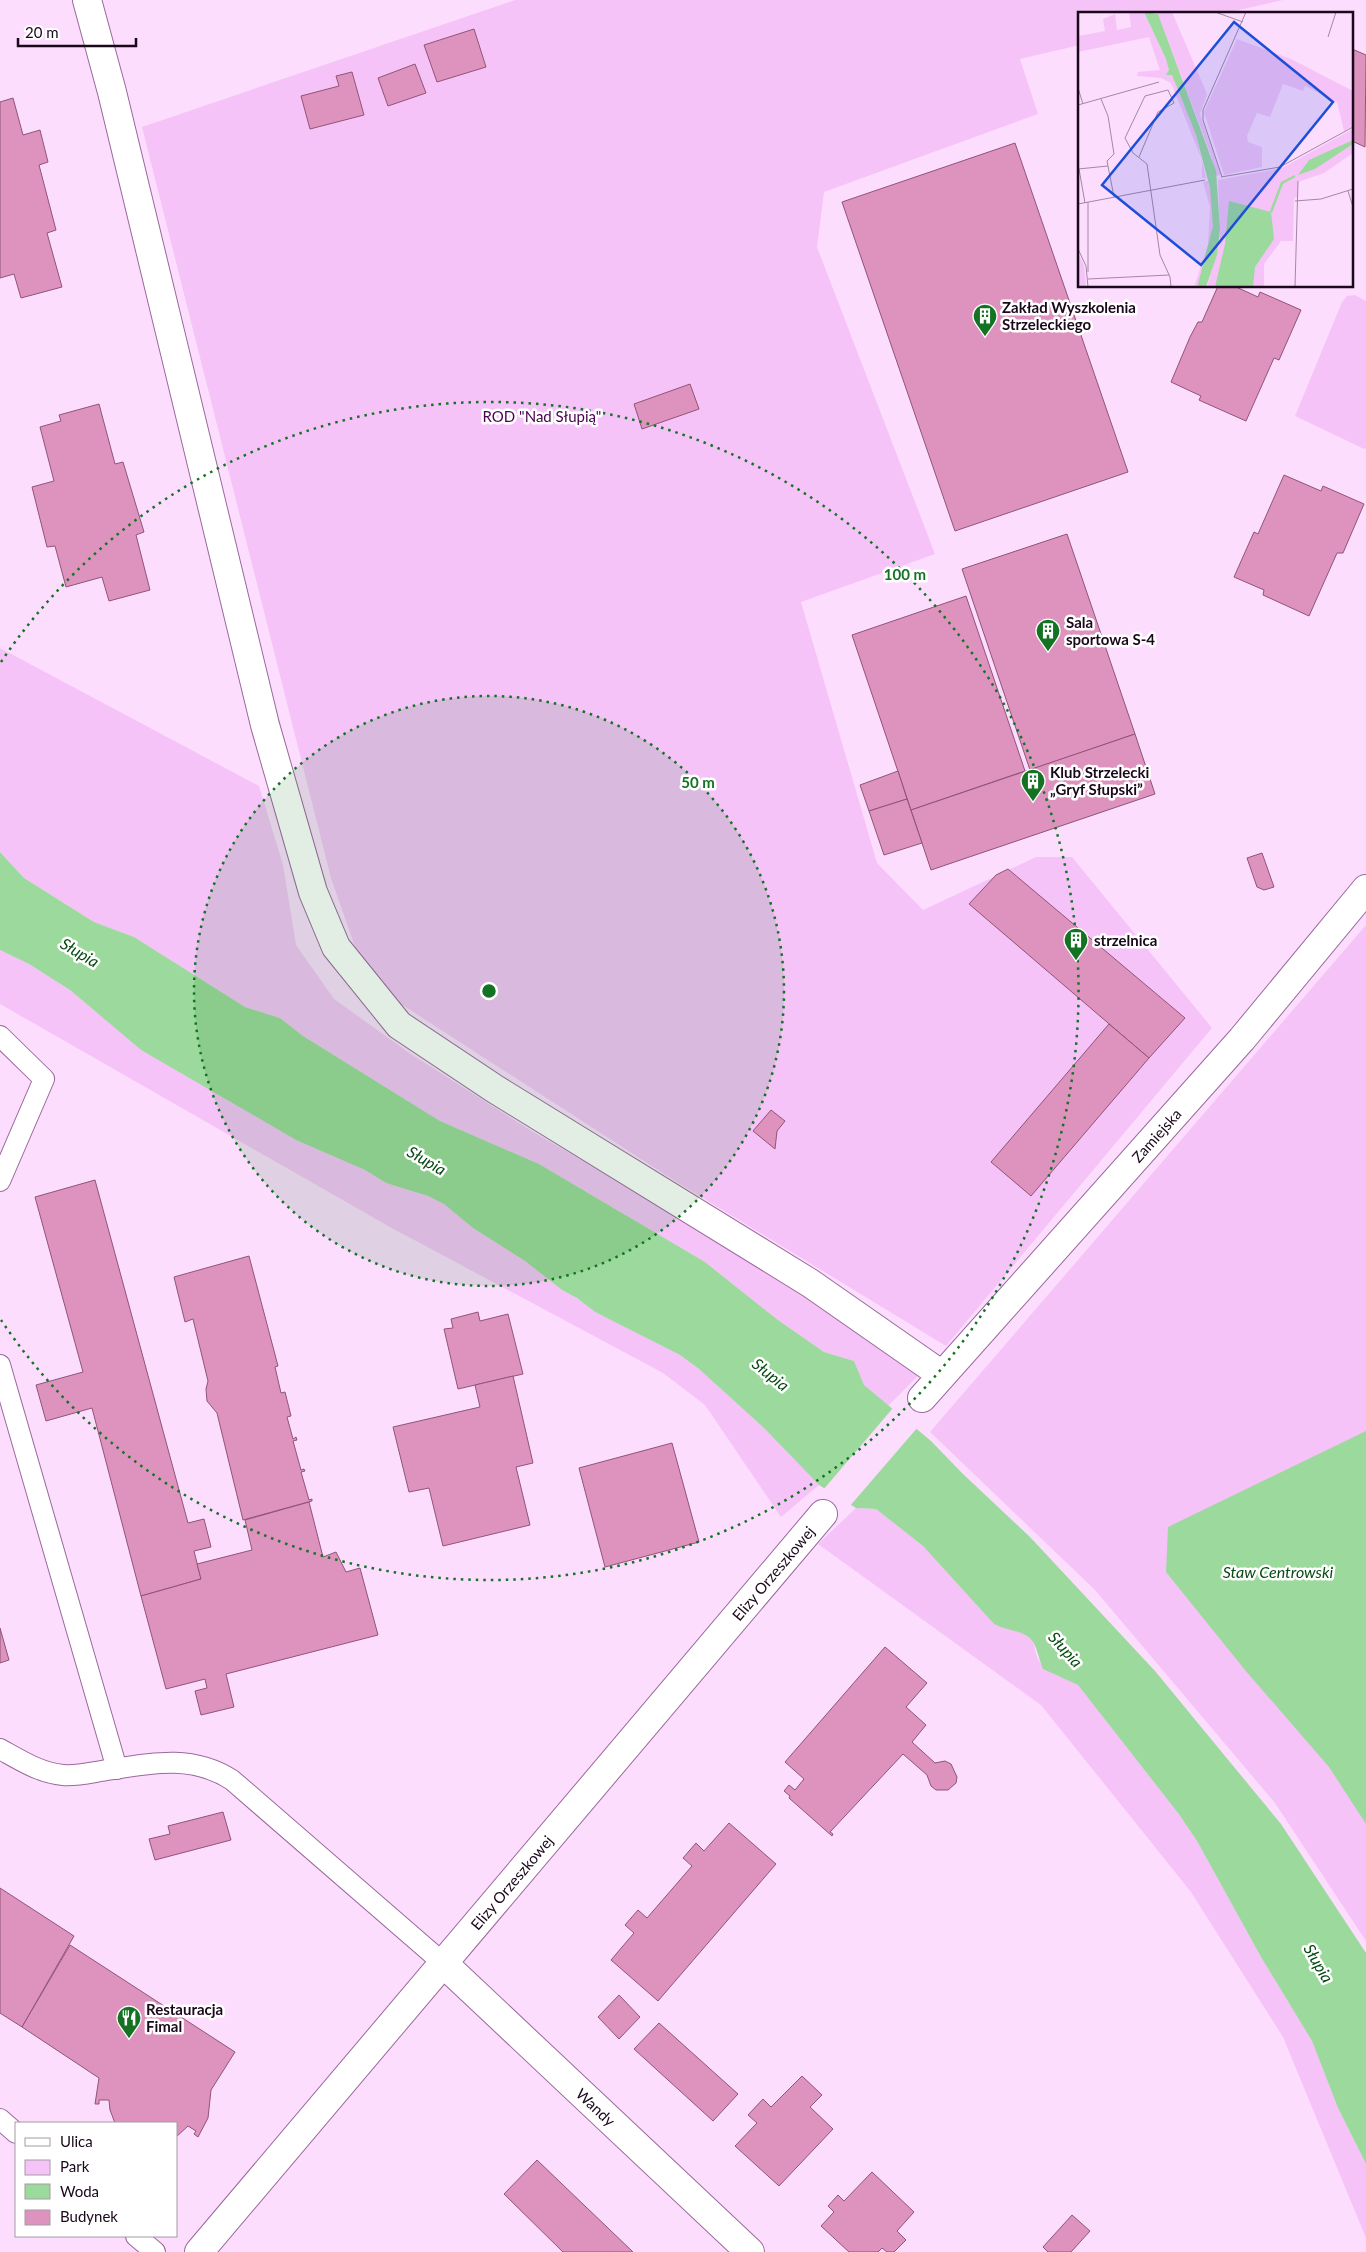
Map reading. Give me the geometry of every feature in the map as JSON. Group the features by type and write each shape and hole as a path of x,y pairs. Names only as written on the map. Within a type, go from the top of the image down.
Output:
{"street":[{"path":"87,0 112,92 265,725 314,892 336,947 399,1025 535,1114 810,1283 942,1375 922,1398"},
{"name":"Zamiejska","path":"942,1375 1242,1039 1366,889"},
{"name":"Elizy Orzeszkowej","path":"199,2252 823,1514"},
{"name":"Wandy","path":"443,1963 750,2252"}],"lane":[{"path":"0,1036 44,1079 0,1181"},
{"path":"0,1365 117,1769"},
{"path":"0,1749 46,1772 64,1775 174,1762 200,1764 216,1770 232,1780 443,1963"},
{"path":"0,2119 15,2132"},
{"path":"137,2237 155,2252"}],"green space":[{"name":"ROD \"Nad Słupią\"","path":"515,0 1283,0 1230,12 1078,12 1078,45 1020,59 1038,114 824,192 817,247 935,554 801,602 877,863 923,910 1036,857 1072,857 1212,1028 946,1346 675,1181 401,1004 357,952 331,878 142,127"},
{"path":"1355,295 1366,301 1366,448 1364,449 1295,416 1342,302 1347,296"},
{"path":"0,648 259,786 283,865 296,945 334,999 409,1053 533,1132 740,1252 923,1371 888,1406 864,1385 854,1361 824,1352 778,1320 705,1262 539,1164 440,1121 303,1036 280,1018 245,1007 134,937 94,922 24,878 0,852"},
{"path":"1366,925 1366,1941 1275,1803 1095,1590 930,1432"},
{"path":"0,950 29,964 70,990 141,1050 296,1140 365,1170 386,1183 428,1196 444,1204 473,1228 525,1261 562,1290 577,1298 595,1312 680,1355 699,1369 764,1428 819,1485 781,1517 705,1405 663,1373 390,1227 0,1004"},
{"path":"856,1508 876,1509 923,1546 994,1624 1020,1632 1031,1638 1037,1658 1042,1666 1051,1673 1078,1685 1178,1813 1197,1841 1261,1957 1312,2041 1338,2108 1366,2164 1366,2238 1283,2037 1191,1892 1041,1705 818,1544"}],"water":[{"name":"Słupia","path":"0,852 24,878 94,922 134,937 245,1007 280,1018 303,1036 440,1121 539,1164 705,1262 778,1320 824,1352 854,1361 864,1385 931,1441 1030,1537 1155,1671 1281,1824 1366,1953 1366,2164 1338,2108 1312,2041 1261,1957 1197,1841 1178,1813 1078,1685 1043,1669 1036,1648 1030,1638 994,1624 923,1546 876,1509 856,1508 819,1485 764,1428 699,1369 680,1355 595,1312 577,1298 562,1290 525,1261 473,1228 444,1204 428,1196 386,1183 365,1170 296,1140 141,1050 70,990 29,964 0,950"},
{"name":"Staw Centrowski","path":"1366,1431 1366,1824 1329,1767 1245,1670 1166,1572 1168,1527"}],"pier":[{"path":"893,1408 918,1427 849,1507 823,1490"}],"building":[{"path":"474,29 486,67 437,82 424,45"},
{"path":"1354,50 1366,55 1365,147 1354,142"},
{"path":"415,64 426,93 388,106 378,78"},
{"path":"352,72 364,115 310,129 301,96 339,86 336,76"},
{"path":"13,98 23,135 40,130 48,162 39,165 56,230 47,233 62,287 21,298 14,274 0,278 0,102"},
{"name":"Zakład Wyszkolenia Strzeleckiego","path":"1015,143 1128,472 955,531 842,202"},
{"path":"1217,288 1238,288 1258,297 1260,292 1301,310 1279,360 1274,358 1246,421 1199,400 1201,396 1171,382 1190,337 1198,322 1202,322"},
{"path":"690,384 699,409 642,429 634,404"},
{"path":"99,404 115,464 123,462 144,532 136,535 150,590 109,601 102,577 66,587 55,546 47,547 32,487 54,481 40,427 61,421 59,415"},
{"path":"1284,475 1321,491 1323,486 1364,504 1343,553 1337,553 1309,616 1263,595 1264,590 1234,577 1254,532 1258,534"},
{"name":"Sala sportowa S-4","path":"1067,534 1135,734 1030,770 962,569"},
{"path":"966,596 1025,771 911,810 852,635"},
{"name":"Klub Strzelecki „Gryf Słupski”","path":"1135,734 1155,794 931,870 911,810"},
{"path":"898,771 907,799 869,811 860,785"},
{"path":"907,799 922,843 884,855 869,811"},
{"path":"1262,853 1274,887 1264,890 1257,887 1247,858"},
{"name":"strzelnica","path":"1008,869 1185,1018 1149,1058 969,904 996,875"},
{"path":"1109,1024 1149,1058 1031,1196 991,1162"},
{"path":"771,1110 785,1121 777,1131 775,1149 753,1131"},
{"path":"95,1180 188,1523 204,1519 211,1547 194,1551 201,1579 141,1596 92,1408 46,1421 36,1385 83,1372 35,1197"},
{"path":"249,1256 278,1366 275,1367 281,1393 285,1392 291,1416 287,1417 293,1439 296,1437 297,1440 293,1441 301,1470 304,1469 305,1471 301,1472 309,1500 312,1499 312,1501 243,1520 217,1413 207,1401 206,1389 208,1381 193,1319 185,1322 174,1277"},
{"path":"478,1312 480,1321 508,1314 523,1374 458,1389 444,1329 453,1328 451,1319"},
{"path":"513,1376 533,1463 516,1467 530,1525 443,1546 429,1488 409,1492 393,1427 480,1407 475,1385"},
{"path":"672,1443 699,1542 605,1567 579,1468"},
{"path":"309,1502 323,1557 336,1552 346,1572 360,1568 378,1635 226,1674 234,1707 201,1715 195,1691 207,1688 205,1679 166,1689 141,1596 201,1579 197,1564 252,1550 245,1520"},
{"path":"0,1628 9,1660 0,1663"},
{"path":"885,1647 927,1683 906,1707 926,1725 912,1742 935,1763 945,1761 951,1764 957,1777 956,1783 948,1790 936,1790 931,1786 927,1775 903,1754 830,1832 833,1834 832,1836 789,1798 790,1796 784,1791 789,1785 795,1790 804,1779 785,1762"},
{"path":"223,1812 231,1840 155,1860 149,1839 170,1834 168,1826"},
{"path":"729,1823 776,1864 658,2001 611,1960 634,1933 625,1925 638,1910 647,1918 692,1866 683,1858 696,1843 704,1851"},
{"path":"0,1888 74,1936 22,2027 0,2013"},
{"name":"Restauracja Fimal","path":"70,1945 235,2052 211,2090 208,2118 198,2137 194,2134 196,2131 188,2126 178,2135 178,2122 115,2122 110,2110 109,2100 99,2100 99,2104 95,2104 99,2078 22,2027"},
{"path":"619,1995 640,2017 619,2039 598,2017"},
{"path":"659,2023 738,2094 713,2121 634,2049"},
{"path":"802,2076 822,2095 810,2107 833,2129 779,2186 735,2146 757,2123 748,2115 763,2099 771,2107"},
{"path":"537,2160 633,2252 563,2252 504,2194"},
{"path":"872,2172 914,2212 897,2231 906,2240 894,2252 887,2252 882,2248 878,2252 849,2252 821,2226 834,2212 828,2206 838,2195 844,2201"},
{"path":"1072,2215 1090,2231 1071,2252 1048,2252 1043,2247"}],"place":[{"name":"Zakład Wyszkolenia Strzeleckiego","path":"985,337"},
{"name":"Sala sportowa S-4","path":"1048,652"},
{"name":"Klub Strzelecki „Gryf Słupski”","path":"1033,802"},
{"name":"strzelnica","path":"1076,961"},
{"name":"Restauracja Fimal","path":"129,2039"}]}
